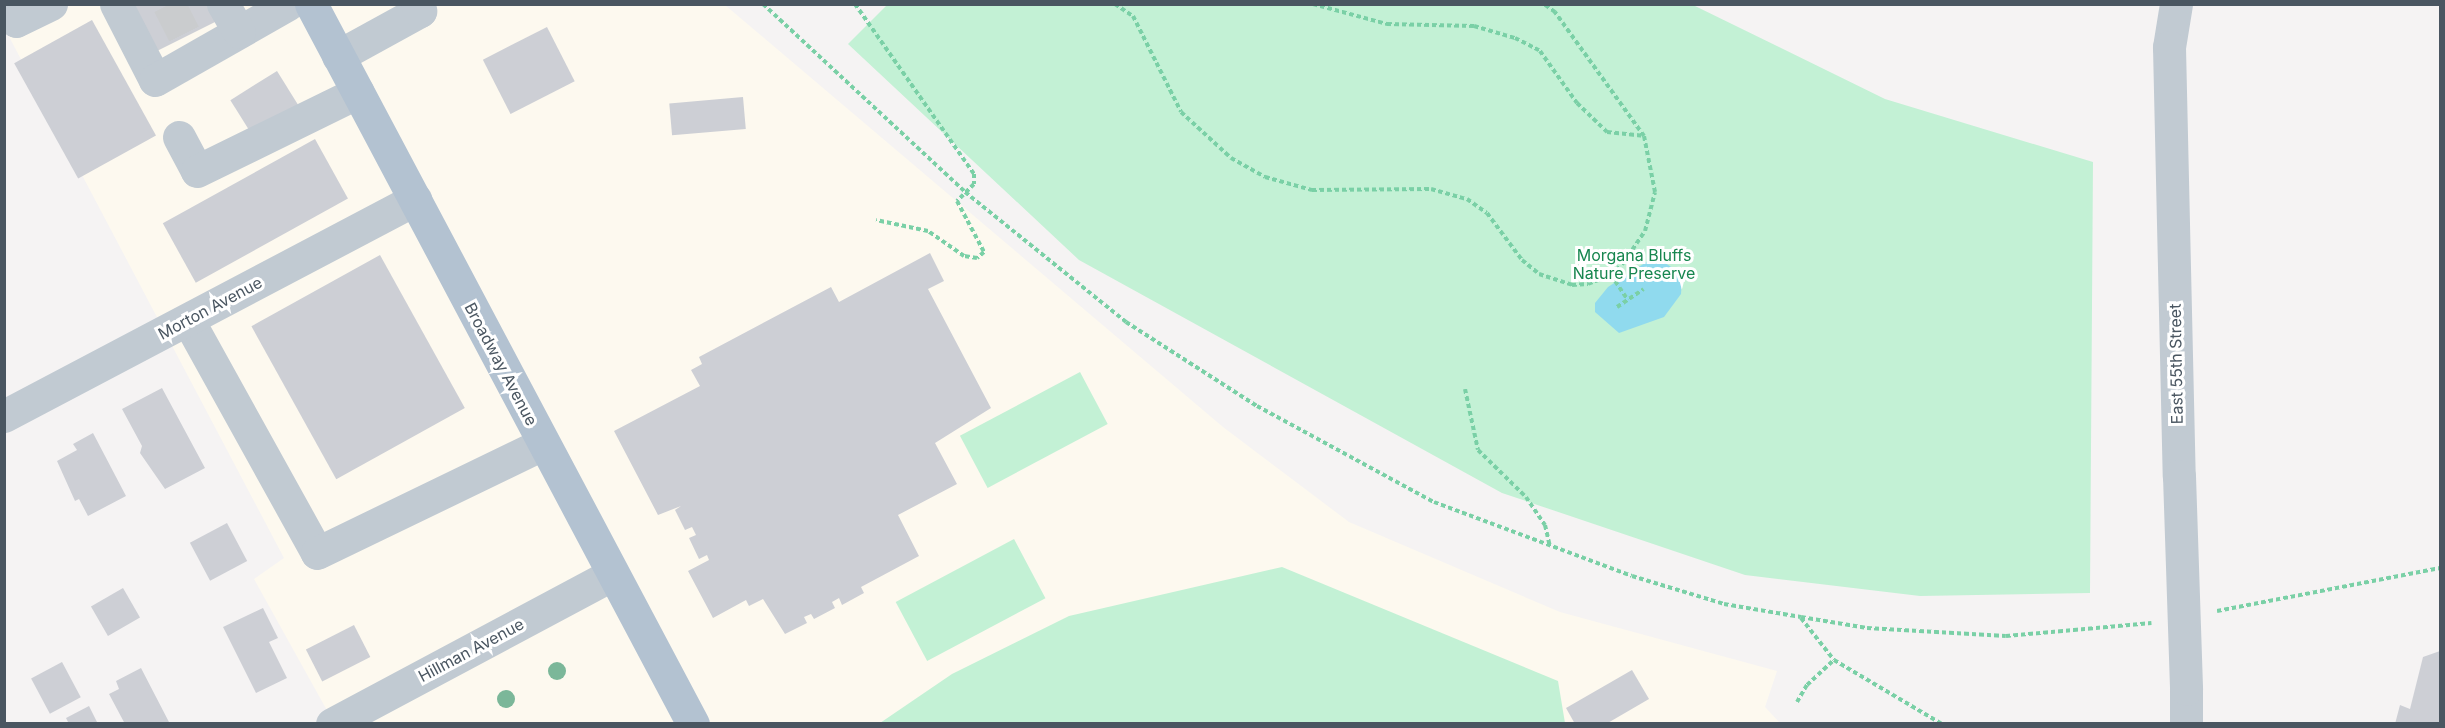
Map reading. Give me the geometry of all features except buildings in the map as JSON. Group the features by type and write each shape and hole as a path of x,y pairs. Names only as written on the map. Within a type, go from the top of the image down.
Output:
{"main road":[{"name":"Broadway Avenue","path":"310,4 415,199 611,575 693,723"}],"street":[{"path":"7,4 16,21 51,4"},
{"path":"116,4 155,80 191,45 239,32 288,4"},
{"path":"223,4 239,32"},
{"path":"338,56 420,11 417,4"},
{"name":"East 55th Street","path":"2176,4 2169,46 2186,723"},
{"path":"179,137 197,171 358,93"},
{"name":"Morton Avenue","path":"4,416 415,199"},
{"path":"188,320 317,553 542,444"},
{"name":"Hillman Avenue","path":"332,723 611,575"}],"path":[{"path":"763,4 965,192 1126,322 1257,406 1434,502 1551,547 1724,604 1867,628 2006,636 2163,622"},
{"path":"855,4 974,174 974,184 957,201 984,252 977,258 964,256 928,231 876,220"},
{"path":"1115,4 1133,16 1181,112 1216,147 1265,177 1333,193 1431,189 1467,199 1487,213 1522,260 1553,281 1588,284 1611,274 1645,231 1655,192 1644,136 1555,12 1544,4"},
{"path":"1313,4 1387,24 1474,26 1515,39 1540,51 1577,103 1607,132 1644,136"},
{"path":"1611,274 1628,300"},
{"path":"1617,307 1644,289"},
{"path":"1465,388 1478,450 1526,497 1545,525 1551,547"},
{"path":"2207,613 2440,568"},
{"path":"1801,617 1834,660 1942,723"},
{"path":"1797,702 1807,685 1834,660"}],"shaded area":[{"path":"4,5 725,5 1223,427 1349,522 1560,612 1777,671 1765,707 1780,723 334,723 254,579 284,558 5,29"}],"green space":[{"name":"Morgana Bluffs Nature Preserve","path":"888,4 1693,5 1885,99 2093,162 2090,593 1920,596 1745,575 1502,493 1079,260 848,44"},
{"path":"1080,372 1108,424 988,488 960,436"},
{"path":"1014,539 1045,598 927,661 896,602"},
{"path":"1282,567 1558,681 1565,723 880,723 952,674 1069,616"}],"water":[{"path":"1648,261 1662,261 1676,270 1682,280 1681,294 1664,317 1619,333 1595,312 1595,303 1608,287"}],"tunnel":[{"path":"169,4 185,35"}]}
